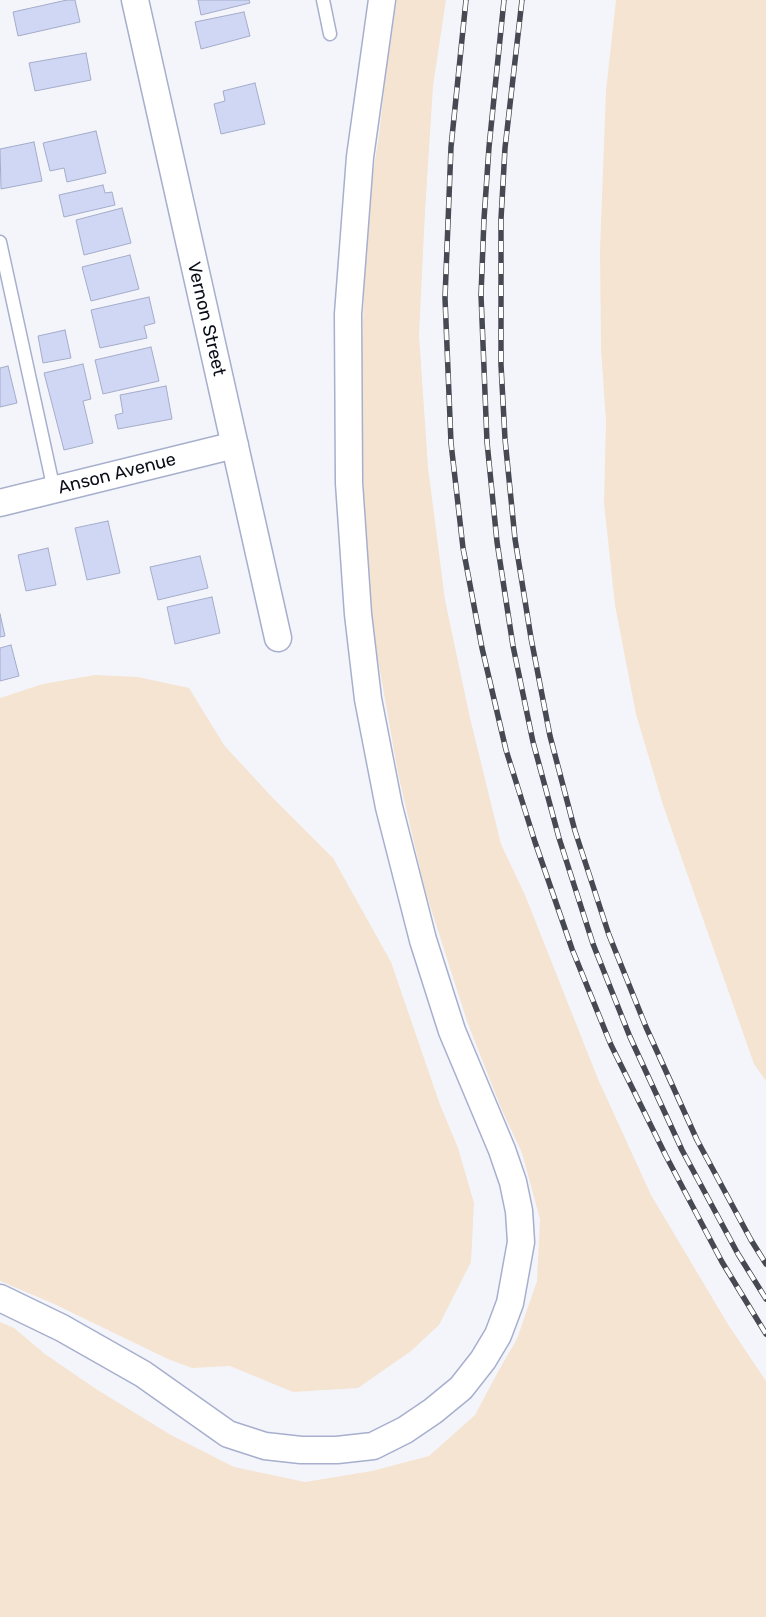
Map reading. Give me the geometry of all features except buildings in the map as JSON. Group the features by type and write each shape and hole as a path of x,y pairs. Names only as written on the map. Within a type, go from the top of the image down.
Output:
{"street":[{"name":"Vernon Street","path":"135,0 278,638"},
{"path":"0,1298 62,1328 142,1374 228,1434 265,1446 301,1450 337,1450 373,1446 405,1430 433,1411 461,1388 483,1360 498,1335 510,1303 521,1242 519,1210 513,1182 502,1150 452,1031 423,940 389,807 368,699 358,614 349,483 348,314 360,156 382,0"},
{"name":"Anson Avenue","path":"0,503 234,445"}],"lane":[{"path":"323,0 330,34"},
{"path":"0,242 54,490"}],"shaded area":[{"path":"397,0 446,0 433,86 419,335 428,467 445,600 470,718 501,844 525,895 598,1079 651,1195 729,1326 766,1381 766,1617 0,1617 0,1322 14,1328 45,1354 96,1389 171,1435 234,1467 305,1482 372,1471 429,1456 475,1415 517,1339 537,1281 540,1219 522,1153 501,1108 467,1021 425,890 398,773 373,631 360,415 365,261 370,192"},
{"path":"616,0 766,0 766,1081 754,1064 663,805 636,714 615,605 604,503 606,421 601,349 600,250 606,91"},
{"path":"95,675 138,677 189,688 224,745 269,794 333,858 391,962 439,1102 458,1148 474,1203 471,1262 439,1325 411,1351 358,1388 293,1392 230,1366 192,1368 168,1359 52,1303 0,1281 0,698 43,684"}],"railway":[{"path":"466,0 451,147 445,298 451,443 463,548 482,648 506,750 535,842 572,949 611,1045 666,1156 722,1262 766,1334"},
{"path":"504,0 489,147 481,295 487,442 497,542 513,646 533,742 559,838 593,944 630,1037 682,1150 738,1254 766,1299"},
{"path":"522,0 505,148 501,219 501,365 505,439 515,539 531,638 550,736 575,831 609,935 646,1027 697,1140 766,1264"}]}
